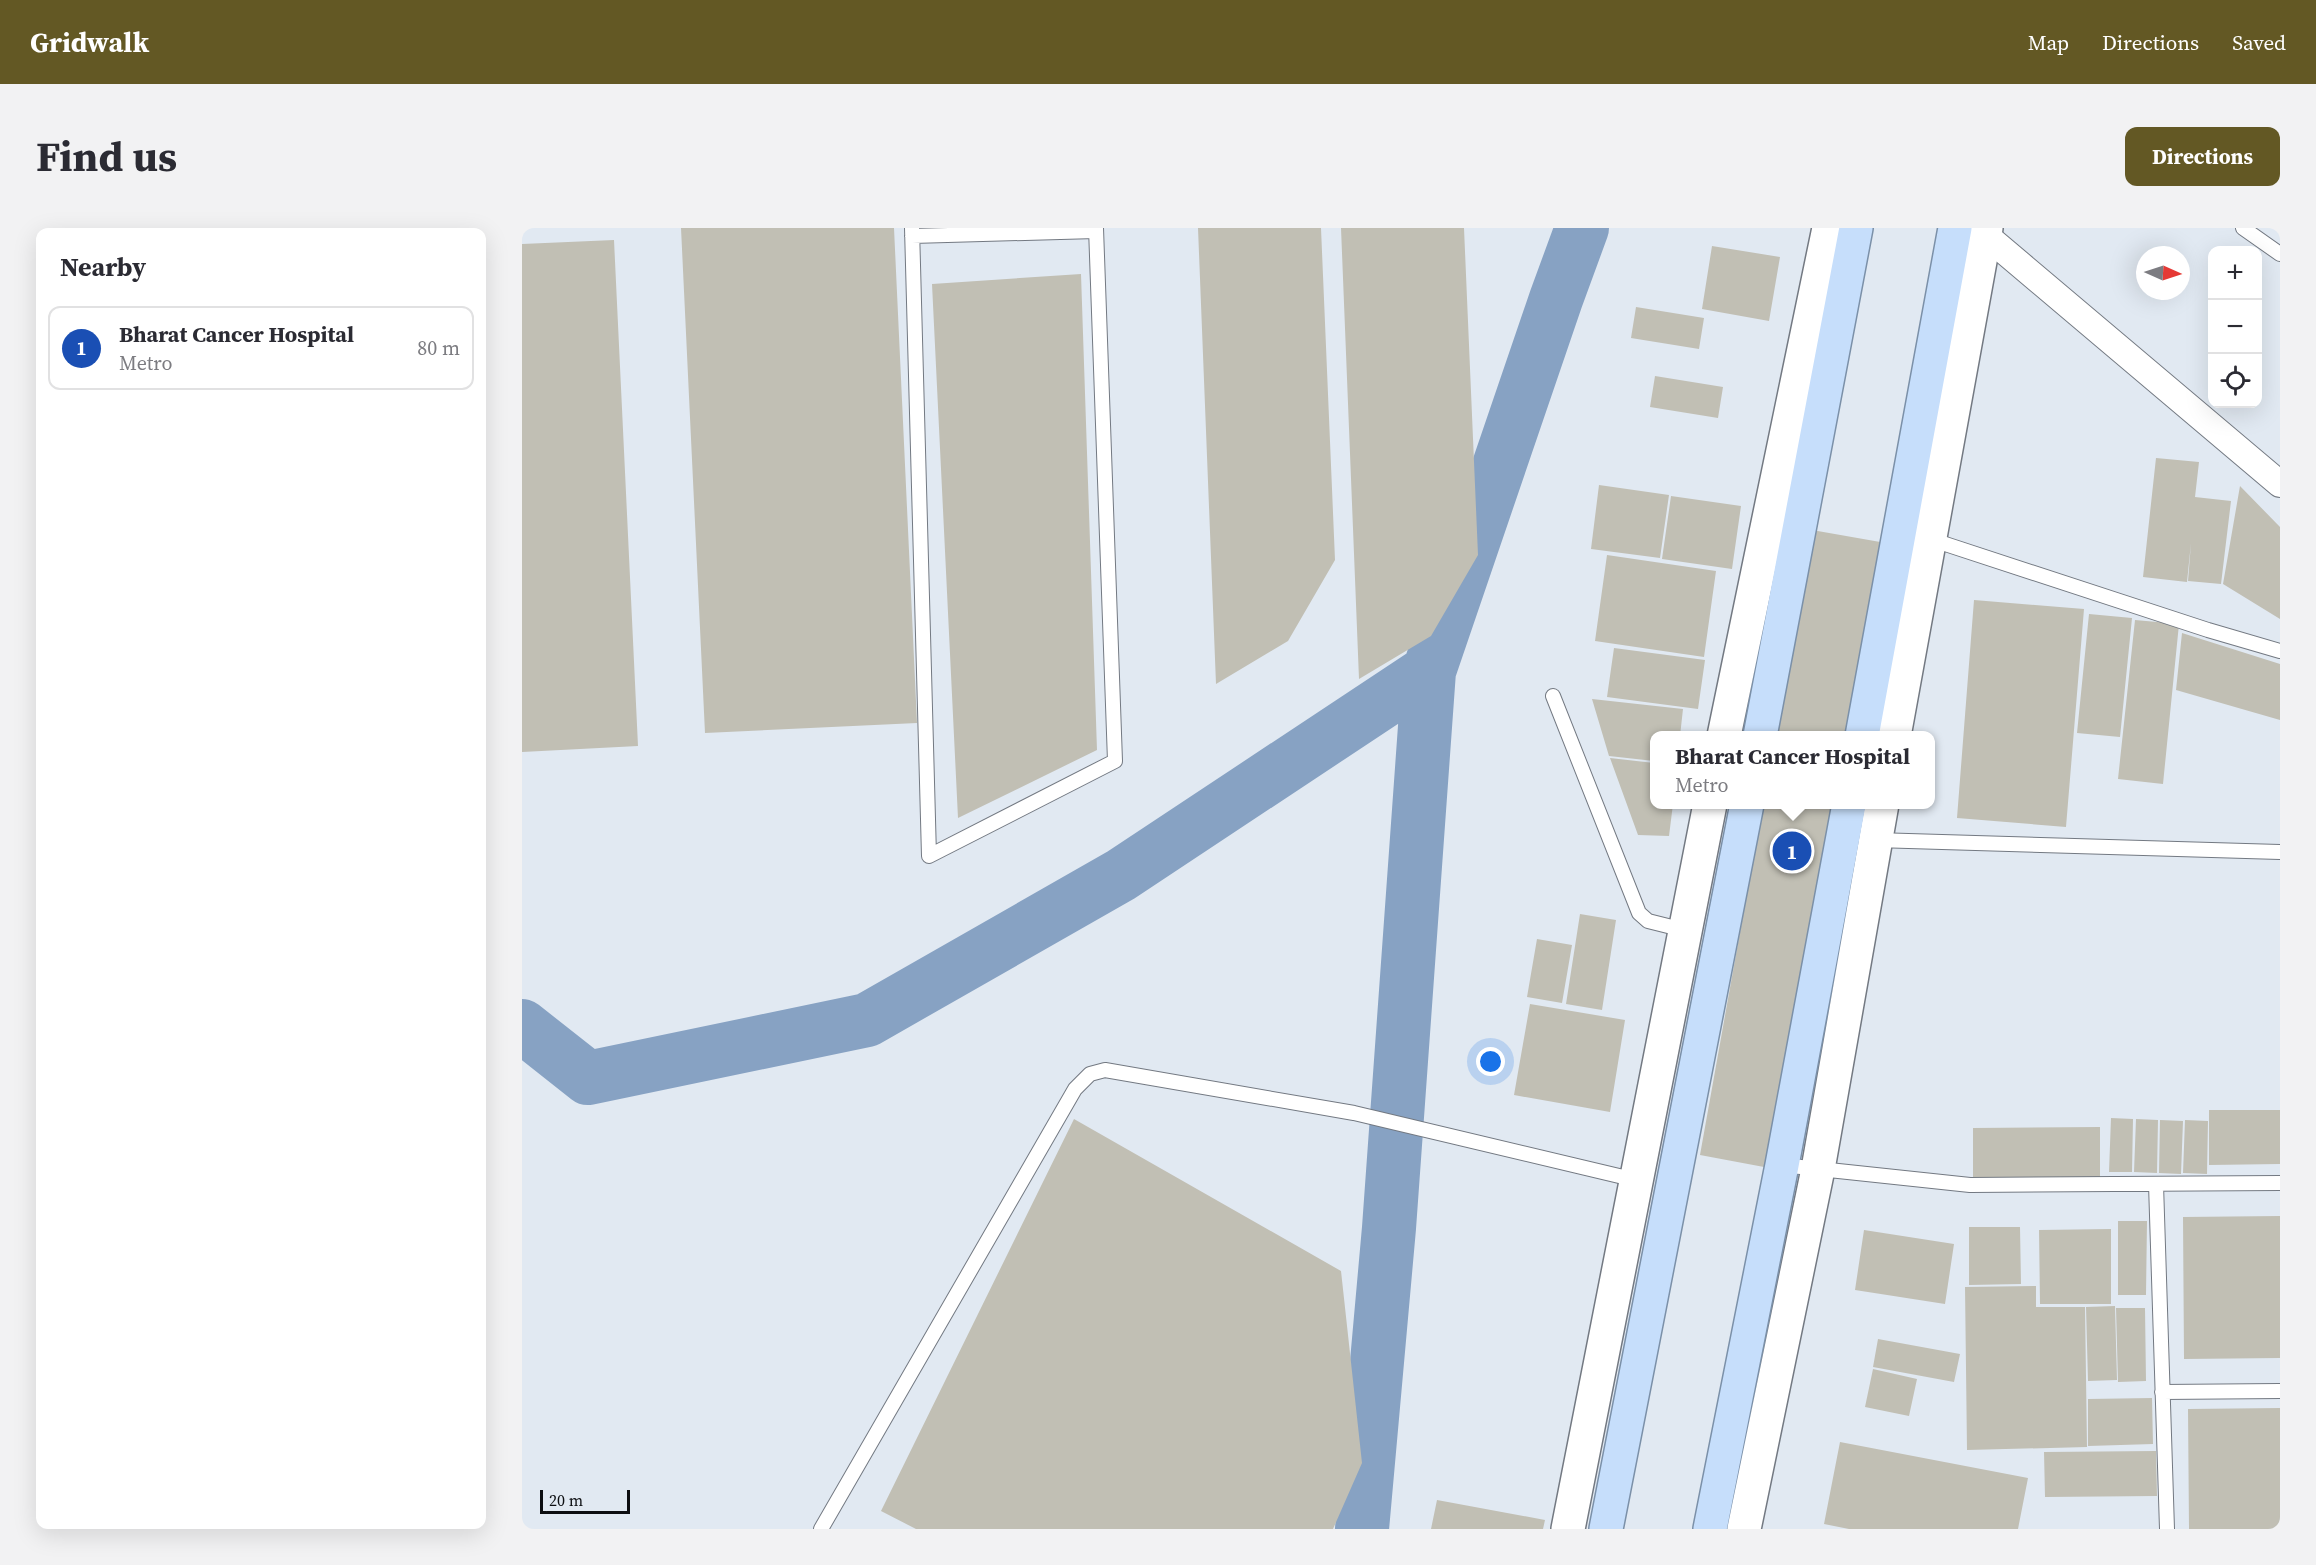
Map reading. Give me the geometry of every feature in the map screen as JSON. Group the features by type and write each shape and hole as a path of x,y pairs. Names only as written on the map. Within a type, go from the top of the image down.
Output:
{"highway":[{"path":"1761,731 1856,228"},
{"path":"1863,731 1976,229"},
{"path":"1606,1529 1746,809"},
{"path":"1710,1529 1782,1165 1859,839 1850,809"}],"street":[{"path":"1725,731 1829,228"},
{"path":"1976,229 2280,484"},
{"path":"1895,731 1930,539 1976,229"},
{"path":"1568,1529 1709,809"},
{"path":"1744,1529 1818,1169 1859,839 1879,809"}],"lane":[{"path":"2243,228 2280,254"},
{"path":"1096,230 1115,761 929,856 912,232 1096,230"},
{"path":"1930,539 2208,630 2280,651"},
{"path":"1553,696 1639,914 1648,921 1684,930"},
{"path":"1859,839 2280,852"},
{"path":"820,1529 1075,1089 1090,1074 1105,1070 1354,1113 1636,1180"},
{"path":"1782,1165 1970,1185 2280,1183"},
{"path":"2156,1184 2167,1529"},
{"path":"2162,1392 2280,1391"}],"building":[{"path":"681,228 894,228 917,723 705,733"},
{"path":"1198,228 1321,228 1335,560 1288,641 1216,684"},
{"path":"1341,228 1464,228 1478,555 1431,636 1359,679"},
{"path":"614,240 638,746 522,752 522,244"},
{"path":"1712,246 1780,257 1769,321 1702,309"},
{"path":"1081,274 1097,750 958,818 932,284"},
{"path":"1636,307 1704,318 1699,349 1631,338"},
{"path":"1655,376 1723,387 1718,418 1650,407"},
{"path":"2156,458 2199,462 2195,497 2231,501 2221,584 2188,581 2191,543 2187,582 2143,577"},
{"path":"1599,485 1669,495 1660,558 1591,549"},
{"path":"2240,486 2280,527 2280,619 2223,584"},
{"path":"1671,496 1741,506 1732,569 1662,559"},
{"path":"1812,530 1903,546 1870,731 1776,731"},
{"path":"1607,555 1716,571 1704,657 1595,641"},
{"path":"1974,600 2084,609 2066,827 1957,818"},
{"path":"2089,614 2132,618 2120,737 2077,733"},
{"path":"2135,620 2179,624 2163,784 2118,779"},
{"path":"2182,633 2280,664 2280,720 2176,690"},
{"path":"1614,648 1705,660 1698,709 1607,697"},
{"path":"1592,699 1683,709 1681,731 1650,731 1650,761 1609,756"},
{"path":"1610,758 1650,763 1650,809 1672,809 1669,836 1638,835"},
{"path":"1762,809 1856,809 1791,1172 1700,1155"},
{"path":"1580,914 1616,920 1602,1010 1566,1004"},
{"path":"1537,939 1572,945 1562,1003 1527,997"},
{"path":"1530,1004 1625,1020 1610,1112 1514,1095"},
{"path":"2209,1110 2280,1110 2280,1164 2209,1165"},
{"path":"2111,1118 2133,1119 2132,1172 2109,1172"},
{"path":"1074,1119 1341,1271 1362,1463 1333,1529 916,1529 881,1511"},
{"path":"2136,1119 2158,1120 2157,1173 2134,1172"},
{"path":"2160,1120 2183,1121 2181,1174 2159,1173"},
{"path":"2185,1120 2208,1121 2207,1174 2183,1173"},
{"path":"2100,1127 2100,1179 1973,1181 1973,1128"},
{"path":"2280,1216 2280,1358 2184,1359 2183,1217"},
{"path":"2118,1221 2147,1221 2146,1295 2118,1295"},
{"path":"1969,1227 2020,1227 2021,1284 1969,1285"},
{"path":"2111,1229 2111,1304 2040,1304 2039,1230"},
{"path":"1864,1230 1954,1244 1945,1304 1855,1290"},
{"path":"2036,1286 2036,1307 2085,1307 2087,1447 1967,1450 1965,1287"},
{"path":"2115,1306 2117,1380 2088,1381 2086,1307"},
{"path":"2116,1308 2145,1308 2146,1381 2118,1382"},
{"path":"1878,1339 1960,1354 1954,1382 1873,1367"},
{"path":"1873,1369 1917,1379 1909,1416 1865,1407"},
{"path":"2152,1398 2153,1444 2088,1446 2088,1399"},
{"path":"2280,1408 2280,1529 2189,1529 2188,1409"},
{"path":"1840,1442 2028,1478 2018,1529 1849,1529 1824,1524"},
{"path":"2156,1451 2157,1496 2045,1497 2044,1452"},
{"path":"1437,1500 1545,1520 1543,1529 1431,1529"}],"waterway":[{"path":"1429,671 1582,228"},
{"path":"522,1026 588,1078 867,1020 1121,875 1429,671 1389,1228 1362,1529"}],"place":[{"name":"Bharat Cancer Hospital","path":"1792,851"}]}
